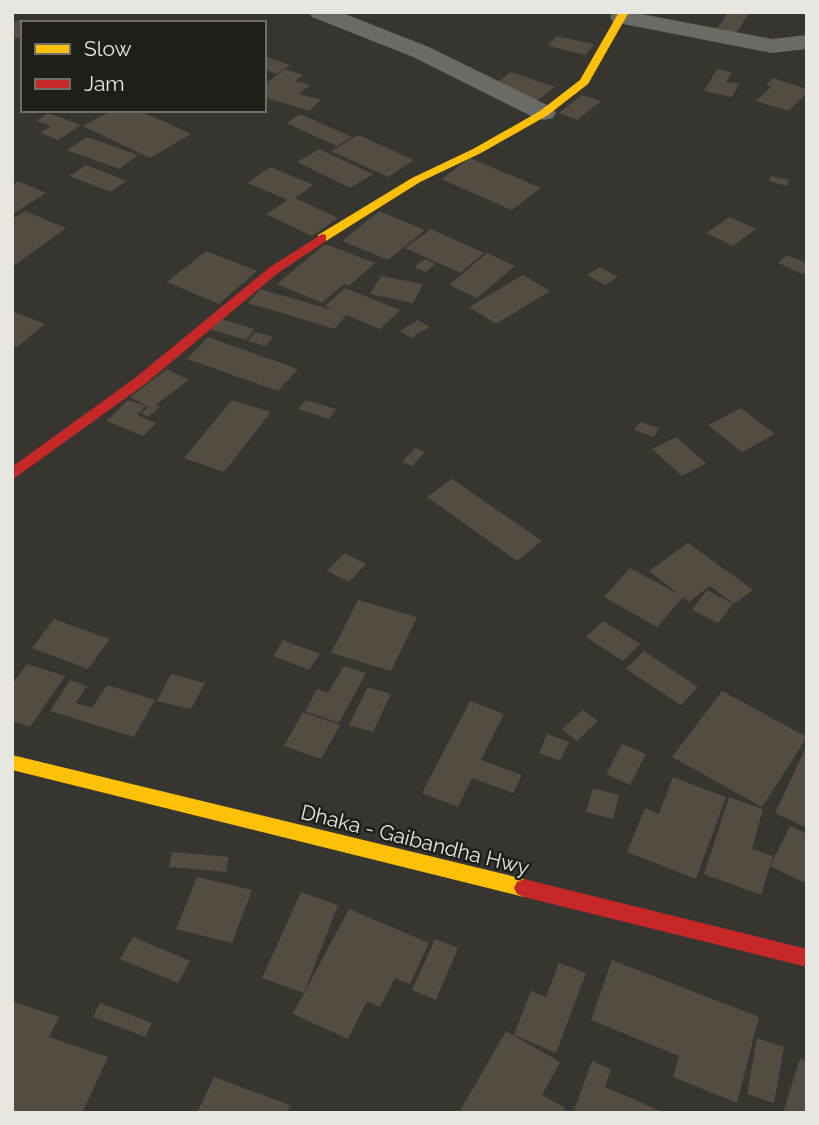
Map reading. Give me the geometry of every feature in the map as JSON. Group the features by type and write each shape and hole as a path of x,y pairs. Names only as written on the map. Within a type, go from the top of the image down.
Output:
{"street":[{"path":"320,12 421,52 544,113"},
{"path":"12,475 140,381 274,270 347,221 416,180 477,151 544,113 584,82 623,15 772,46 807,42"},
{"name":"Dhaka - Gaibandha Hwy","path":"12,762 807,958"}],"building":[{"path":"728,12 750,12 736,33 717,29"},
{"path":"21,19 24,21 21,21 21,37 12,40 12,23"},
{"path":"556,36 594,44 586,55 548,46"},
{"path":"266,57 290,65 277,74 266,70"},
{"path":"285,69 303,75 295,81 310,85 299,94 321,100 309,111 266,98 266,83"},
{"path":"717,69 732,72 726,82 739,84 732,97 704,91"},
{"path":"511,72 555,87 536,102 492,86"},
{"path":"773,78 807,89 807,93 788,111 756,101 771,87 766,85"},
{"path":"582,95 601,101 577,120 559,113"},
{"path":"109,112 142,112 191,134 150,158 83,126"},
{"path":"48,113 81,125 58,140 40,133 51,126 36,121"},
{"path":"300,114 352,137 337,146 286,123"},
{"path":"358,135 414,160 388,177 331,151"},
{"path":"87,137 138,155 119,169 67,150"},
{"path":"319,149 373,174 350,188 297,162"},
{"path":"470,158 541,188 512,210 441,179"},
{"path":"86,165 127,181 111,192 69,176"},
{"path":"270,167 314,185 295,198 338,218 312,236 266,214 288,200 247,183"},
{"path":"771,176 789,180 787,186 768,181"},
{"path":"18,181 46,193 12,215 12,185"},
{"path":"25,211 66,228 15,265 12,264 12,219"},
{"path":"379,211 425,230 388,260 342,241"},
{"path":"730,217 756,229 733,246 706,233"},
{"path":"431,229 484,253 460,273 405,248"},
{"path":"325,244 375,263 349,286 344,284 322,303 277,284"},
{"path":"206,251 257,271 219,304 167,282"},
{"path":"487,253 515,266 477,298 449,285"},
{"path":"787,255 807,263 807,271 803,274 778,263"},
{"path":"425,259 436,264 425,272 414,267"},
{"path":"600,267 618,277 605,285 587,275"},
{"path":"523,275 550,291 496,324 469,307"},
{"path":"381,276 423,284 413,303 370,294"},
{"path":"345,288 400,310 380,329 346,315 335,329 248,303 260,289 336,311 325,306"},
{"path":"12,311 45,324 17,347 12,345"},
{"path":"221,319 255,329 246,340 211,330"},
{"path":"418,320 429,327 411,338 400,331"},
{"path":"256,332 273,337 266,346 248,341"},
{"path":"208,337 298,369 278,391 187,359"},
{"path":"167,369 188,380 156,405 160,407 148,417 141,413 148,407 152,409 130,397"},
{"path":"128,400 146,406 137,415 156,423 143,436 106,421"},
{"path":"232,400 271,412 224,472 184,458"},
{"path":"306,400 336,409 329,419 298,409"},
{"path":"741,408 775,434 742,452 708,425"},
{"path":"640,422 659,428 654,437 634,430"},
{"path":"676,437 706,463 682,476 652,449"},
{"path":"415,448 425,452 412,466 402,462"},
{"path":"452,479 542,541 517,561 427,497"},
{"path":"688,543 753,590 734,604 710,586 689,602 683,597 657,627 604,597 630,568 680,595 649,571"},
{"path":"345,553 366,564 349,582 327,571"},
{"path":"707,590 733,604 718,623 692,610"},
{"path":"358,600 417,617 391,671 331,653"},
{"path":"54,619 110,639 88,669 32,648"},
{"path":"603,621 640,644 623,661 586,637"},
{"path":"283,640 320,654 309,670 273,656"},
{"path":"644,651 698,687 681,705 626,669"},
{"path":"27,664 65,676 30,727 12,721 12,684"},
{"path":"344,666 366,673 339,723 305,711 317,689 328,693"},
{"path":"171,674 205,683 191,709 157,701"},
{"path":"70,680 87,686 76,703 92,708 107,685 155,700 134,737 50,711"},
{"path":"368,687 391,694 373,732 349,725"},
{"path":"722,691 807,737 762,807 672,757"},
{"path":"470,701 504,714 481,760 522,775 513,793 472,778 458,807 422,793"},
{"path":"583,710 598,721 577,741 562,729"},
{"path":"303,712 340,725 321,759 284,746"},
{"path":"547,734 569,742 560,761 539,753"},
{"path":"622,744 646,754 630,785 606,774"},
{"path":"807,745 807,828 775,813"},
{"path":"673,777 726,797 696,879 627,852 645,808 659,814"},
{"path":"593,788 619,795 613,819 586,812"},
{"path":"729,797 763,809 752,849 773,856 761,895 704,874"},
{"path":"790,826 807,834 807,884 770,866"},
{"path":"172,852 229,857 226,872 169,867"},
{"path":"197,877 252,890 232,943 176,929"},
{"path":"301,892 338,905 304,993 262,978"},
{"path":"349,909 429,943 410,984 395,978 380,1007 367,1001 348,1039 293,1014"},
{"path":"133,937 190,961 178,983 120,959"},
{"path":"435,939 458,948 436,1000 412,990"},
{"path":"612,960 759,1017 737,1103 673,1077 679,1056 591,1020"},
{"path":"559,963 586,973 556,1053 514,1035 531,991 546,997"},
{"path":"12,1001 59,1017 49,1037 108,1057 82,1113 12,1113"},
{"path":"100,1003 152,1023 145,1037 93,1017"},
{"path":"506,1031 560,1062 542,1095 565,1108 563,1113 460,1111"},
{"path":"757,1038 784,1047 774,1103 747,1094"},
{"path":"800,1058 807,1061 807,1113 783,1113"},
{"path":"592,1061 611,1069 605,1087 665,1113 573,1113"},
{"path":"214,1077 290,1105 287,1113 197,1113"}],"traffic: slow":[{"path":"322,238 416,180 477,151 544,113 584,82 624,12"},
{"path":"12,762 524,888"}],"traffic: jam":[{"path":"12,475 140,381 274,270 322,238"},
{"path":"524,888 807,958"}]}
